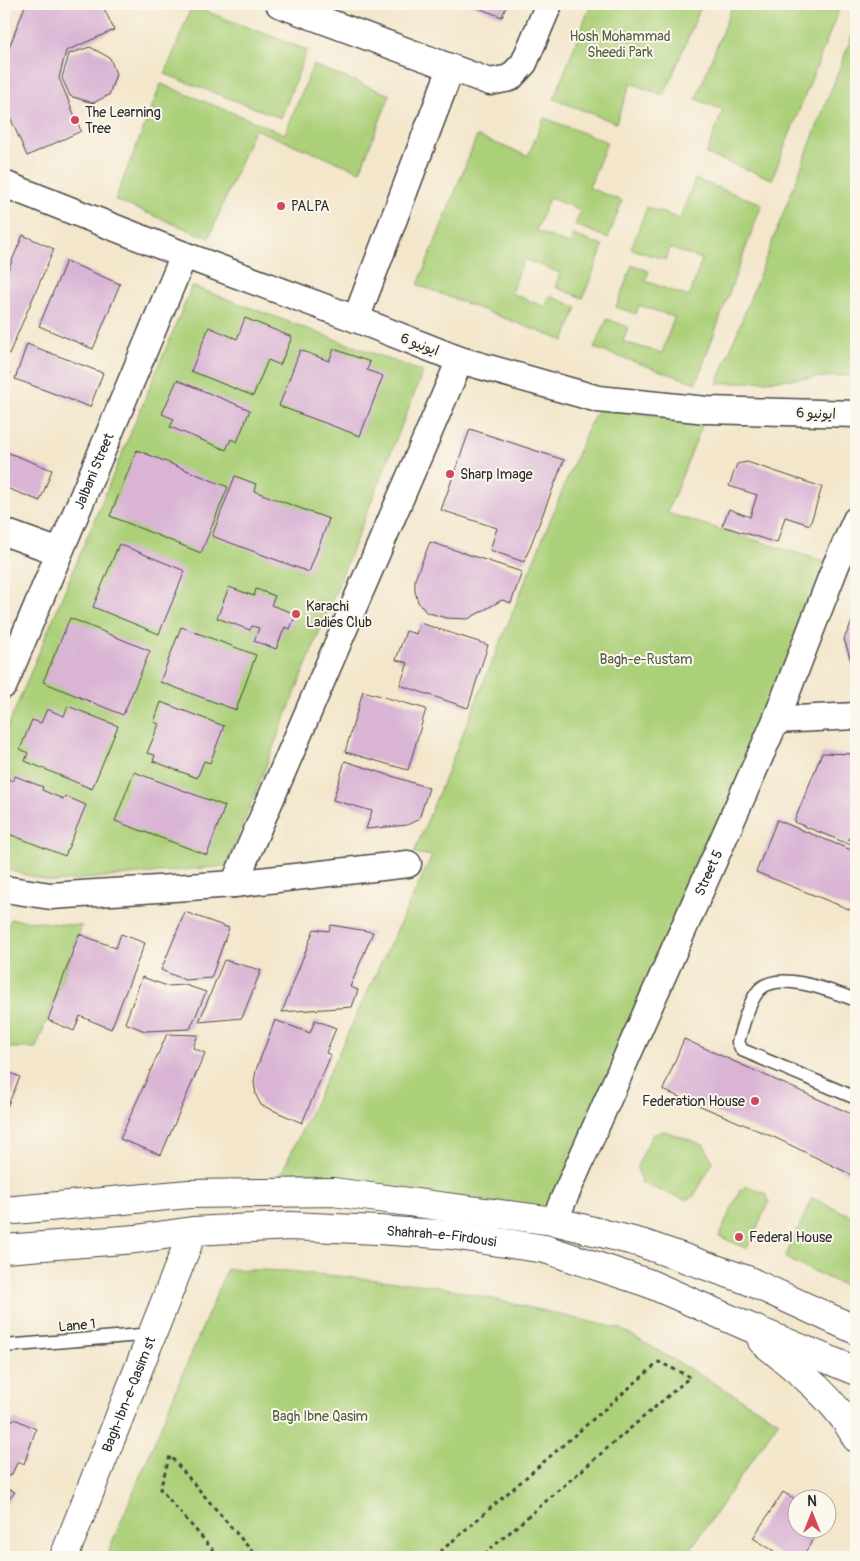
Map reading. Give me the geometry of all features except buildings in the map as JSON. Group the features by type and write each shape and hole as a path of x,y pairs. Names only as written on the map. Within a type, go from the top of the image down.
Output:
{"main road":[{"name":"Shahrah-e-Firdousi","path":"4,1210 189,1194 334,1192 554,1221 641,1244 747,1280 856,1330"},
{"name":"Shahrah-e-Firdousi","path":"4,1249 136,1238 193,1231 290,1226 452,1235 545,1249 648,1283 856,1371"},
{"name":"Bagh-Ibn-e-Qasim st","path":"64,1557 193,1231"},
{"path":"744,1325 813,1384 850,1426 856,1438"}],"street":[{"path":"279,4 490,82 510,78 524,63 549,4"},
{"path":"356,319 451,68"},
{"name":"ایونیو 6","path":"4,184 460,360 598,399 707,410 856,414"},
{"name":"Jalbani Street","path":"4,685 184,255"},
{"path":"234,884 460,360"},
{"name":"Street 5","path":"554,1221 776,720 836,565 856,520"},
{"path":"4,532 59,552"},
{"path":"776,720 856,716"},
{"path":"4,889 51,896 234,884 408,864"}],"lane":[{"path":"856,1000 807,984 782,981 771,982 760,989 751,1003 738,1042 742,1050 856,1098"},
{"name":"Lane 1","path":"4,1346 153,1334"}],"path":[{"path":"434,1557 659,1362 690,1376 481,1557"},
{"path":"219,1557 160,1489 170,1456 257,1557"}],"green space":[{"name":"Hosh Mohammad Sheedi Park","path":"591,4 702,4 664,96 631,83 616,123 554,99"},
{"path":"733,4 841,4 772,179 706,154 723,110 696,99"},
{"path":"192,6 307,50 281,118 165,74"},
{"path":"856,26 856,375 717,384"},
{"path":"313,65 390,95 360,171 254,129 209,238 115,200 161,84 285,134"},
{"path":"544,118 607,142 589,188 622,201 608,238 575,225 581,210 549,198 536,231 569,244 573,235 603,246 583,298 555,287 560,273 524,259 511,293 545,307 550,296 577,307 564,341 418,285 477,136 528,156"},
{"path":"695,179 762,204 696,383 594,348 607,319 628,327 623,342 662,353 674,317 639,305 636,314 616,307 632,265 649,271 645,281 689,297 702,259 670,248 666,260 631,249 647,207 680,219"},
{"path":"192,286 423,372 226,866 53,882 4,869 4,736"},
{"name":"Bagh-e-Rustam","path":"599,407 703,423 667,513 836,565 553,1222 272,1193 432,856 414,853 588,428"},
{"path":"11,919 82,926 36,1048 4,1048 4,937"},
{"path":"664,1131 704,1145 713,1162 694,1196 685,1200 641,1183 637,1167 652,1135"},
{"path":"747,1186 766,1194 769,1201 747,1249 719,1236 740,1190"},
{"path":"812,1198 856,1218 856,1291 785,1258"},
{"name":"Bagh Ibne Qasim","path":"227,1269 287,1271 437,1286 621,1329 779,1421 685,1557 106,1557"}],"place":[{"name":"The Learning Tree","path":"75,120"},
{"name":"PALPA","path":"281,206"},
{"name":"Sharp Image","path":"450,474"},
{"name":"Karachi Ladies Club","path":"296,614"},
{"name":"Federation House","path":"755,1101"},
{"name":"Federal House","path":"739,1237"}]}
